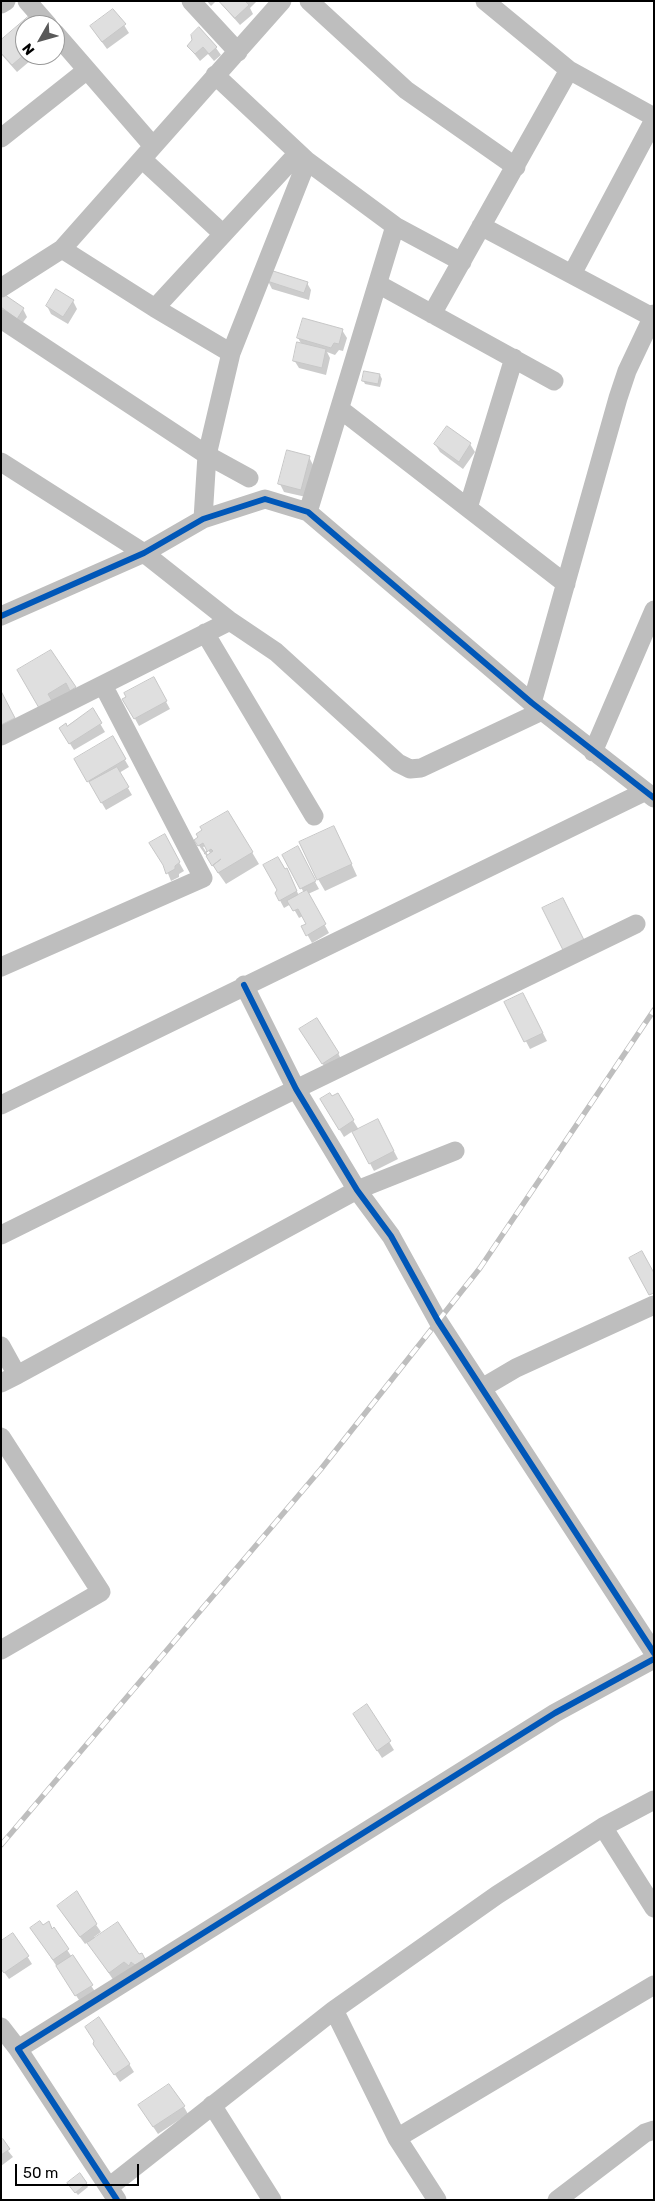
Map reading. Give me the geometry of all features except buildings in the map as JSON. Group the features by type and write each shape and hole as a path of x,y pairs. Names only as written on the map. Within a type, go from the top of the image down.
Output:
{"street":[{"path":"1,4 6,1"},
{"path":"27,1 39,15"},
{"path":"191,1 238,52"},
{"path":"1,288 62,250 282,1"},
{"path":"309,1 402,87 516,167"},
{"path":"485,1 569,70 654,119 572,274"},
{"path":"65,45 87,70 147,152 223,234"},
{"path":"1,138 87,70"},
{"path":"432,314 569,70"},
{"path":"215,75 302,157 395,226 462,262"},
{"path":"154,308 223,234 302,157"},
{"path":"203,519 207,455 232,352 302,157"},
{"path":"308,512 395,226"},
{"path":"1,462 144,553 230,621 269,646 398,762 410,769 421,768 537,707 566,584 622,385 653,316 481,226"},
{"path":"62,250 154,308 232,352"},
{"path":"378,284 554,381"},
{"path":"1,319 207,455 249,478"},
{"path":"468,508 514,358"},
{"path":"340,409 566,584"},
{"path":"1,616 144,553 203,519 265,499 308,512 537,707 649,795 244,985 1,1105"},
{"path":"593,752 654,610"},
{"path":"1,736 230,621"},
{"path":"205,634 314,816"},
{"path":"1,967 203,878 103,685"},
{"path":"1,1235 296,1088 636,924"},
{"path":"244,985 296,1088 357,1190 392,1236 438,1321 654,1653"},
{"path":"1,1346 9,1379 357,1190 455,1152"},
{"path":"482,1388 516,1368 654,1305"},
{"path":"1,1437 102,1592 3,1644"},
{"path":"18,2049 555,1713 654,1659"},
{"path":"1,2028 18,2049 113,2193 212,2105 334,2010 497,1896 603,1827 654,1800"},
{"path":"603,1827 654,1908"},
{"path":"398,2138 654,1986"},
{"path":"334,2010 398,2138 437,2200"},
{"path":"212,2105 272,2200"},
{"path":"557,2200 644,2134 654,2130"}],"railway":[{"path":"1,1845 321,1469 480,1268 654,1010"}],"cycle path":[{"path":"1,616 144,553 203,519 265,499 308,512 532,703 654,798"},
{"path":"244,985 296,1089 357,1190 391,1236 438,1321 654,1653"},
{"path":"117,2200 18,2049 555,1713 654,1659"}]}
